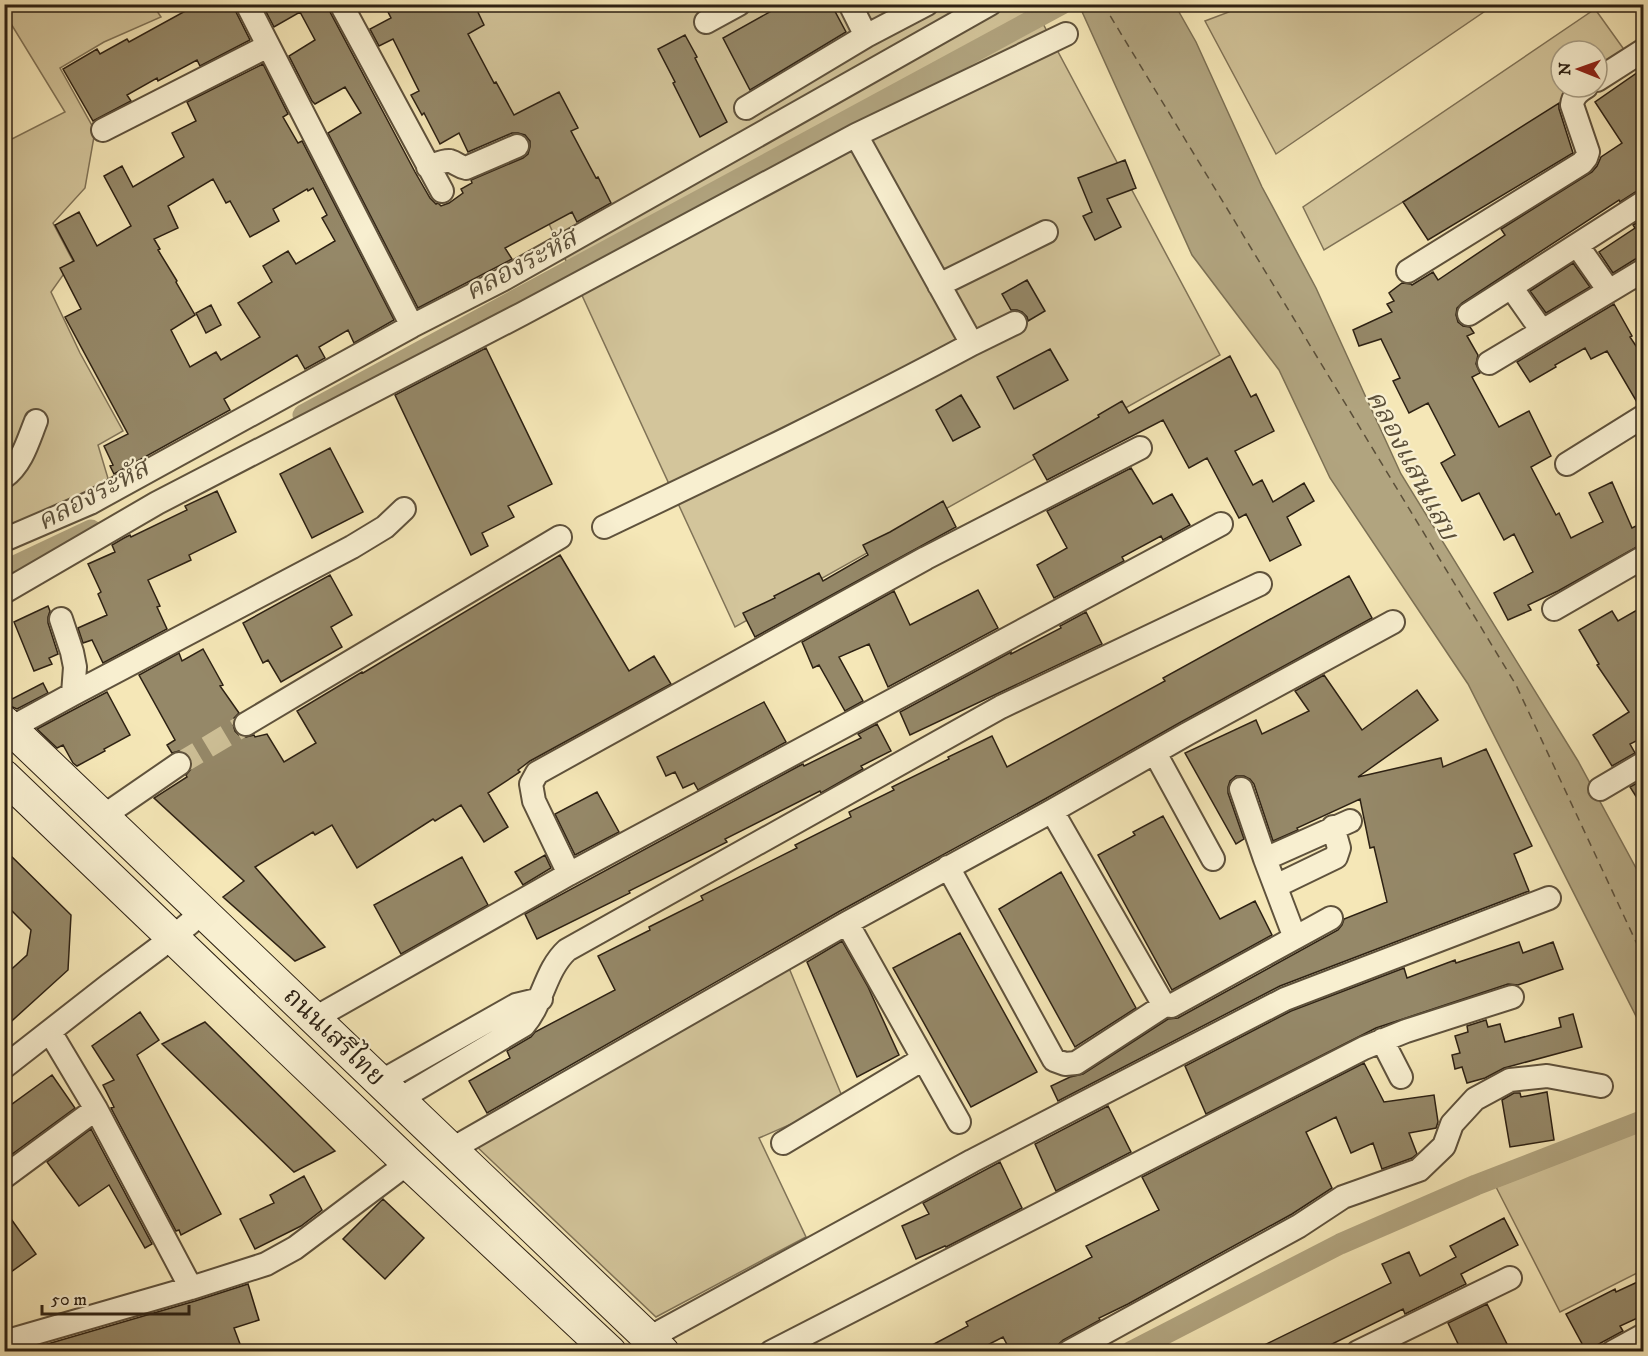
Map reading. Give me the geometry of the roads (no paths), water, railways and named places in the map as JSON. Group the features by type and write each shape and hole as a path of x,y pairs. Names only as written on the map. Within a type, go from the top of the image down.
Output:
{"main road":[{"name":"ถนนเสรีไทย","path":"8,725 656,1345"},
{"name":"ถนนเสรีไทย","path":"4,776 606,1350"}],"street":[{"path":"247,4 412,326"},
{"path":"341,4 442,192"},
{"path":"706,22 739,4"},
{"path":"850,4 866,36"},
{"path":"746,108 866,36 927,4"},
{"path":"4,540 90,503 412,326 504,284 990,4"},
{"path":"4,592 158,503 856,135 1066,34"},
{"path":"103,130 268,46"},
{"path":"1609,72 1644,50"},
{"path":"1408,271 1582,163 1588,152 1572,105 1573,99"},
{"path":"856,135 972,344"},
{"path":"428,167 448,161 460,168 466,168 517,146"},
{"path":"1469,314 1644,202"},
{"path":"939,285 1046,232"},
{"path":"1577,244 1609,291"},
{"path":"1489,363 1644,270"},
{"path":"504,284 521,312"},
{"path":"1511,287 1542,331"},
{"path":"604,527 847,409 1015,323"},
{"path":"1567,464 1644,416"},
{"path":"4,477 19,462 36,421"},
{"path":"568,874 534,801 531,784 537,773 926,558 1140,448"},
{"path":"8,725 73,694 352,547 386,527 404,509"},
{"path":"315,1018 568,874 1221,524"},
{"path":"246,724 560,537"},
{"path":"1554,609 1644,557"},
{"path":"390,1090 444,1059 524,1025 541,999 552,969 559,957 567,951 1001,707 1260,584"},
{"path":"61,618 75,667 73,694"},
{"path":"452,1149 847,923 1393,622"},
{"path":"1155,753 1213,859"},
{"path":"1600,789 1644,763"},
{"path":"102,817 179,764"},
{"path":"1241,789 1295,938"},
{"path":"1052,811 1162,1002 1166,1005 1171,1006 1331,918"},
{"path":"1265,859 1341,824 1336,857 1276,886"},
{"path":"948,867 1054,1060 1065,1064 1076,1063 1166,1005"},
{"path":"656,1345 972,1161 1285,999 1549,898"},
{"path":"4,1067 203,912"},
{"path":"847,923 959,1122"},
{"path":"771,1352 1343,1059 1407,1031 1512,997"},
{"path":"50,1032 96,1109 192,1288"},
{"path":"1383,1040 1401,1077"},
{"path":"783,1143 923,1059"},
{"path":"1069,1352 1299,1226 1344,1197 1419,1170 1444,1146 1452,1124 1475,1099 1510,1080 1547,1076 1601,1086"},
{"path":"4,1177 96,1109"},
{"path":"4,1342 192,1288 266,1264 295,1248 408,1163"},
{"path":"1359,1352 1393,1344 1510,1278"},
{"path":"1613,1352 1644,1335"}],"waterway":[{"name":"คลองระหัส","path":"303,415 1062,4"},
{"name":"คลองระหัส","path":"4,571 91,530"},
{"path":"1130,1352 1340,1244 1476,1185 1644,1120"}],"tunnel":[{"path":"179,764 246,724"}],"water label":[{"name":"คลองแสนแสบ","path":"1412,465"}]}
